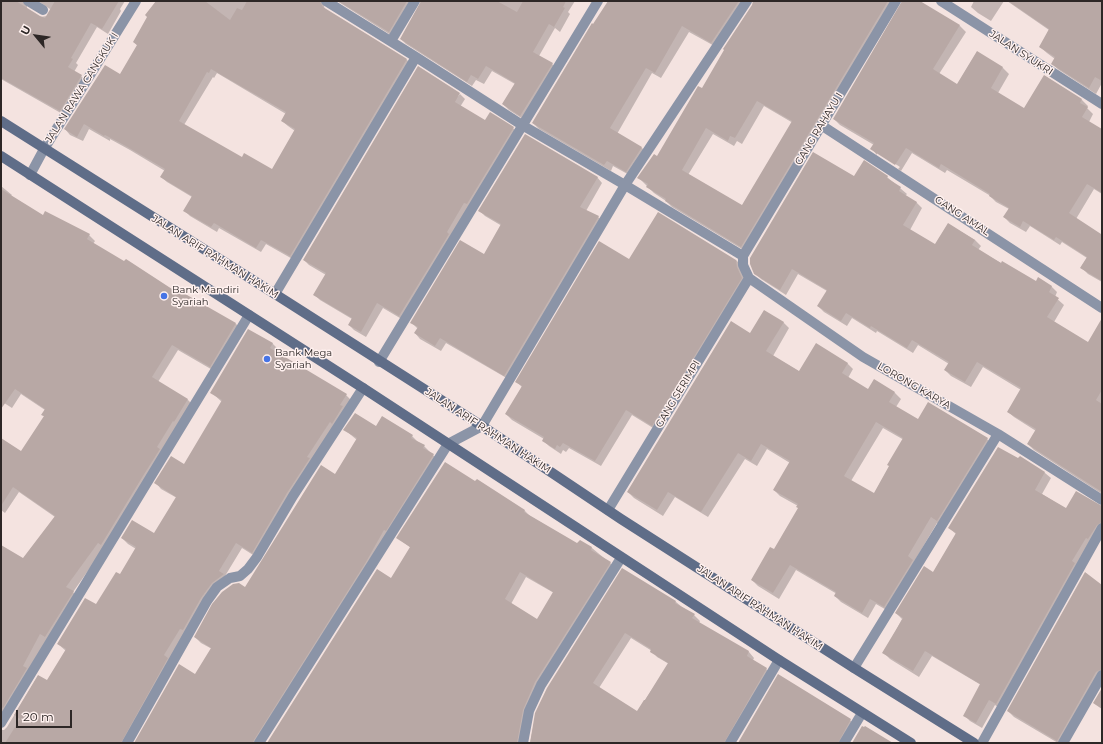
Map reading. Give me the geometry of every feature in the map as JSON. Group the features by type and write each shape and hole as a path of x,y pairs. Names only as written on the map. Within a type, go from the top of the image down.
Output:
{"main road":[{"name":"JALAN ARIF RAHMAN HAKIM","path":"1,122 276,294 379,362 482,426 608,510 974,743"},
{"path":"1,156 249,316 364,388 621,558 910,743"}],"street":[{"path":"28,1 43,10"},
{"name":"JALAN RAWA CANGKUK I","path":"30,175 44,149 136,1"},
{"path":"326,1 522,125 743,256 743,265 749,278"},
{"path":"391,41 415,1"},
{"path":"379,362 598,1"},
{"path":"259,743 448,444 482,426 625,185 747,1"},
{"name":"GANG RAHAYU I","path":"743,256 896,1"},
{"name":"JALAN SYUKRI","path":"941,1 1102,104"},
{"path":"276,294 416,57"},
{"name":"GANG AMAL","path":"821,125 1102,308"},
{"name":"LORONG KARYA","path":"749,278 863,357 998,434 1102,500"},
{"name":"GANG SERIMPI","path":"608,510 749,278"},
{"path":"1,723 249,316"},
{"path":"127,743 207,601 217,586 230,578 240,576 248,569 257,557 292,496 364,388"},
{"path":"854,668 998,434"},
{"path":"982,743 1102,528"},
{"path":"523,743 529,711 541,685 621,558"},
{"path":"730,743 779,660"},
{"path":"1063,743 1102,675"},
{"path":"844,743 862,713"}],"building":[{"path":"1,1 16,1 45,18 55,1 119,1 102,29 91,23 71,58 73,59 68,67 82,75 60,111 1,78"},
{"path":"156,1 205,1 230,20 237,8 242,10 247,1 320,1 323,7 407,59 290,256 261,240 256,248 214,223 211,227 183,211 192,196 160,177 165,169 124,145 105,135 104,136 84,124 77,137 64,129 105,65 120,74 137,45 133,42 147,17 145,15","holes":["211,69 286,112 281,121 295,129 272,169 244,153 242,157 179,121 207,72 209,73"]},
{"path":"338,1 407,1 389,32"},
{"path":"421,1 497,1 517,12 523,1 566,1 563,7 565,8 554,27 549,24 533,52 553,63 520,116 502,104 515,83 486,66 478,79 471,75 467,82 400,39"},
{"path":"608,1 739,1 711,43 682,26 655,73 646,68 610,128 642,147 626,172 607,161 604,165 532,123 592,23 593,24"},
{"path":"753,1 888,1 741,247 665,201 666,199 646,187 648,184 637,178 654,154 657,156 698,86 702,88 724,50 723,49 752,5","holes":["757,101 792,121 742,205 682,170 706,128 728,141 730,136 735,138"]},
{"path":"902,1 920,1 960,25 933,69 957,84 977,51 1003,67 991,88 1024,108 1044,75 1082,99 1080,103 1088,107 1082,117 1102,129 1102,193 1087,184 1069,213 1101,234 1102,231 1102,281 1080,268 1087,257 1056,237 1054,240 1023,221 1020,227 1003,217 1009,208 989,196 990,194 941,164 939,168 906,148 895,165 870,149 874,143 833,119"},
{"path":"1008,1 1102,1 1102,81 1095,77 1089,88 1051,64 1055,57 1039,47 1049,29"},
{"path":"418,66 460,93 455,102 485,120 490,112 514,127 467,204 464,203 447,232 449,234 399,316 377,303 361,332 348,325 352,318 313,295 326,273 303,260"},
{"path":"525,134 598,177 580,207 599,216 504,376 440,338 435,346 414,333 418,327 410,323 460,240 484,254 501,224 478,211"},
{"path":"813,152 854,176 864,160 888,176 887,178 901,187 899,191 917,202 903,225 935,244 948,223 975,240 972,245 1001,263 1002,261 1036,281 1038,277 1052,286 1049,292 1059,298 1047,317 1088,342 1102,318 1102,390 1096,400 1102,404 1102,492 1027,444 1036,429 1007,412 1021,388 977,362 965,382 944,370 949,362 912,340 907,348 846,313 841,321 817,306 827,290 792,269 780,290 754,274 750,264 750,258"},
{"path":"1,189 43,215 45,211 90,234 87,239 124,261 126,259 172,289 173,287 236,323 210,367 172,345 152,377 188,399 157,447 160,449 101,545 98,543 66,587 74,591 45,637 40,634 23,666 27,668 3,708 1,707 1,545 23,558 55,516 13,487 1,506 1,438 21,451 44,416 41,415 45,409 15,389 1,409"},
{"path":"658,212 736,260 737,267 742,278 652,426 626,410 595,461 563,443 560,447 557,445 555,449 542,441 544,437 505,414 522,386 515,382 599,241 629,259"},
{"path":"764,310 784,322 766,351 799,371 816,343 848,363 842,373 868,389 874,379 895,392 889,402 918,419 928,402 988,438 937,521 931,517 908,556 913,560 884,607 870,599 862,613 834,596 836,592 790,565 773,593 751,580 770,547 774,549 798,508 796,507 798,504 773,490 790,461 761,444 751,461 738,453 701,512 668,492 657,510 627,492 731,321 750,333","holes":["876,422 903,438 887,465 889,466 874,493 844,476"]},
{"path":"248,329 273,343 270,348 347,394 340,405 343,406 332,424 330,422 307,457 310,458 287,493 252,553 236,543 219,571 224,574 212,583 201,598 183,630 180,629 164,655 168,658 121,743 5,743 20,719 14,715 38,675 47,680 66,649 57,644 85,598 96,604 116,572 120,574 136,547 121,538 132,520 154,533 176,497 154,483 171,456 184,464 222,400 210,393"},
{"path":"355,413 376,426 382,416 413,435 411,438 425,445 423,448 434,454 386,531 384,530 366,562 253,743 134,743 179,664 195,674 211,648 194,637 212,604 222,592 233,584 239,583 245,587 321,465 335,474 357,438 343,430"},
{"path":"998,447 1018,458 1020,456 1045,472 1035,490 1066,508 1076,491 1102,506 1102,522 1097,525 1088,539 1086,538 1072,561 1075,563 996,704 989,700 976,723 963,716 980,684 925,651 913,671 882,653 903,618 895,613 924,566 933,572 956,533 948,528"},
{"path":"445,462 475,481 477,479 525,510 524,512 577,543 580,540 592,547 591,550 611,562 535,682 523,710 517,743 267,743 377,569 391,578 410,547 396,538","holes":["520,572 553,592 537,619 505,599"]},
{"path":"622,568 676,601 675,603 695,614 692,618 749,651 747,656 767,668 724,743 530,743 535,713 547,688","holes":["625,633 651,649 650,652 668,663 637,711 593,683"]},
{"path":"1085,572 1102,585 1102,669 1096,672 1057,741 1007,711"},
{"path":"778,674 851,719 838,743 738,743"},
{"path":"1102,688 1102,709 1093,703"},
{"path":"862,726 865,726 893,743 852,743"}],"place":[{"name":"Bank Mandiri Syariah","path":"164,296"},
{"name":"Bank Mega Syariah","path":"267,359"}]}
